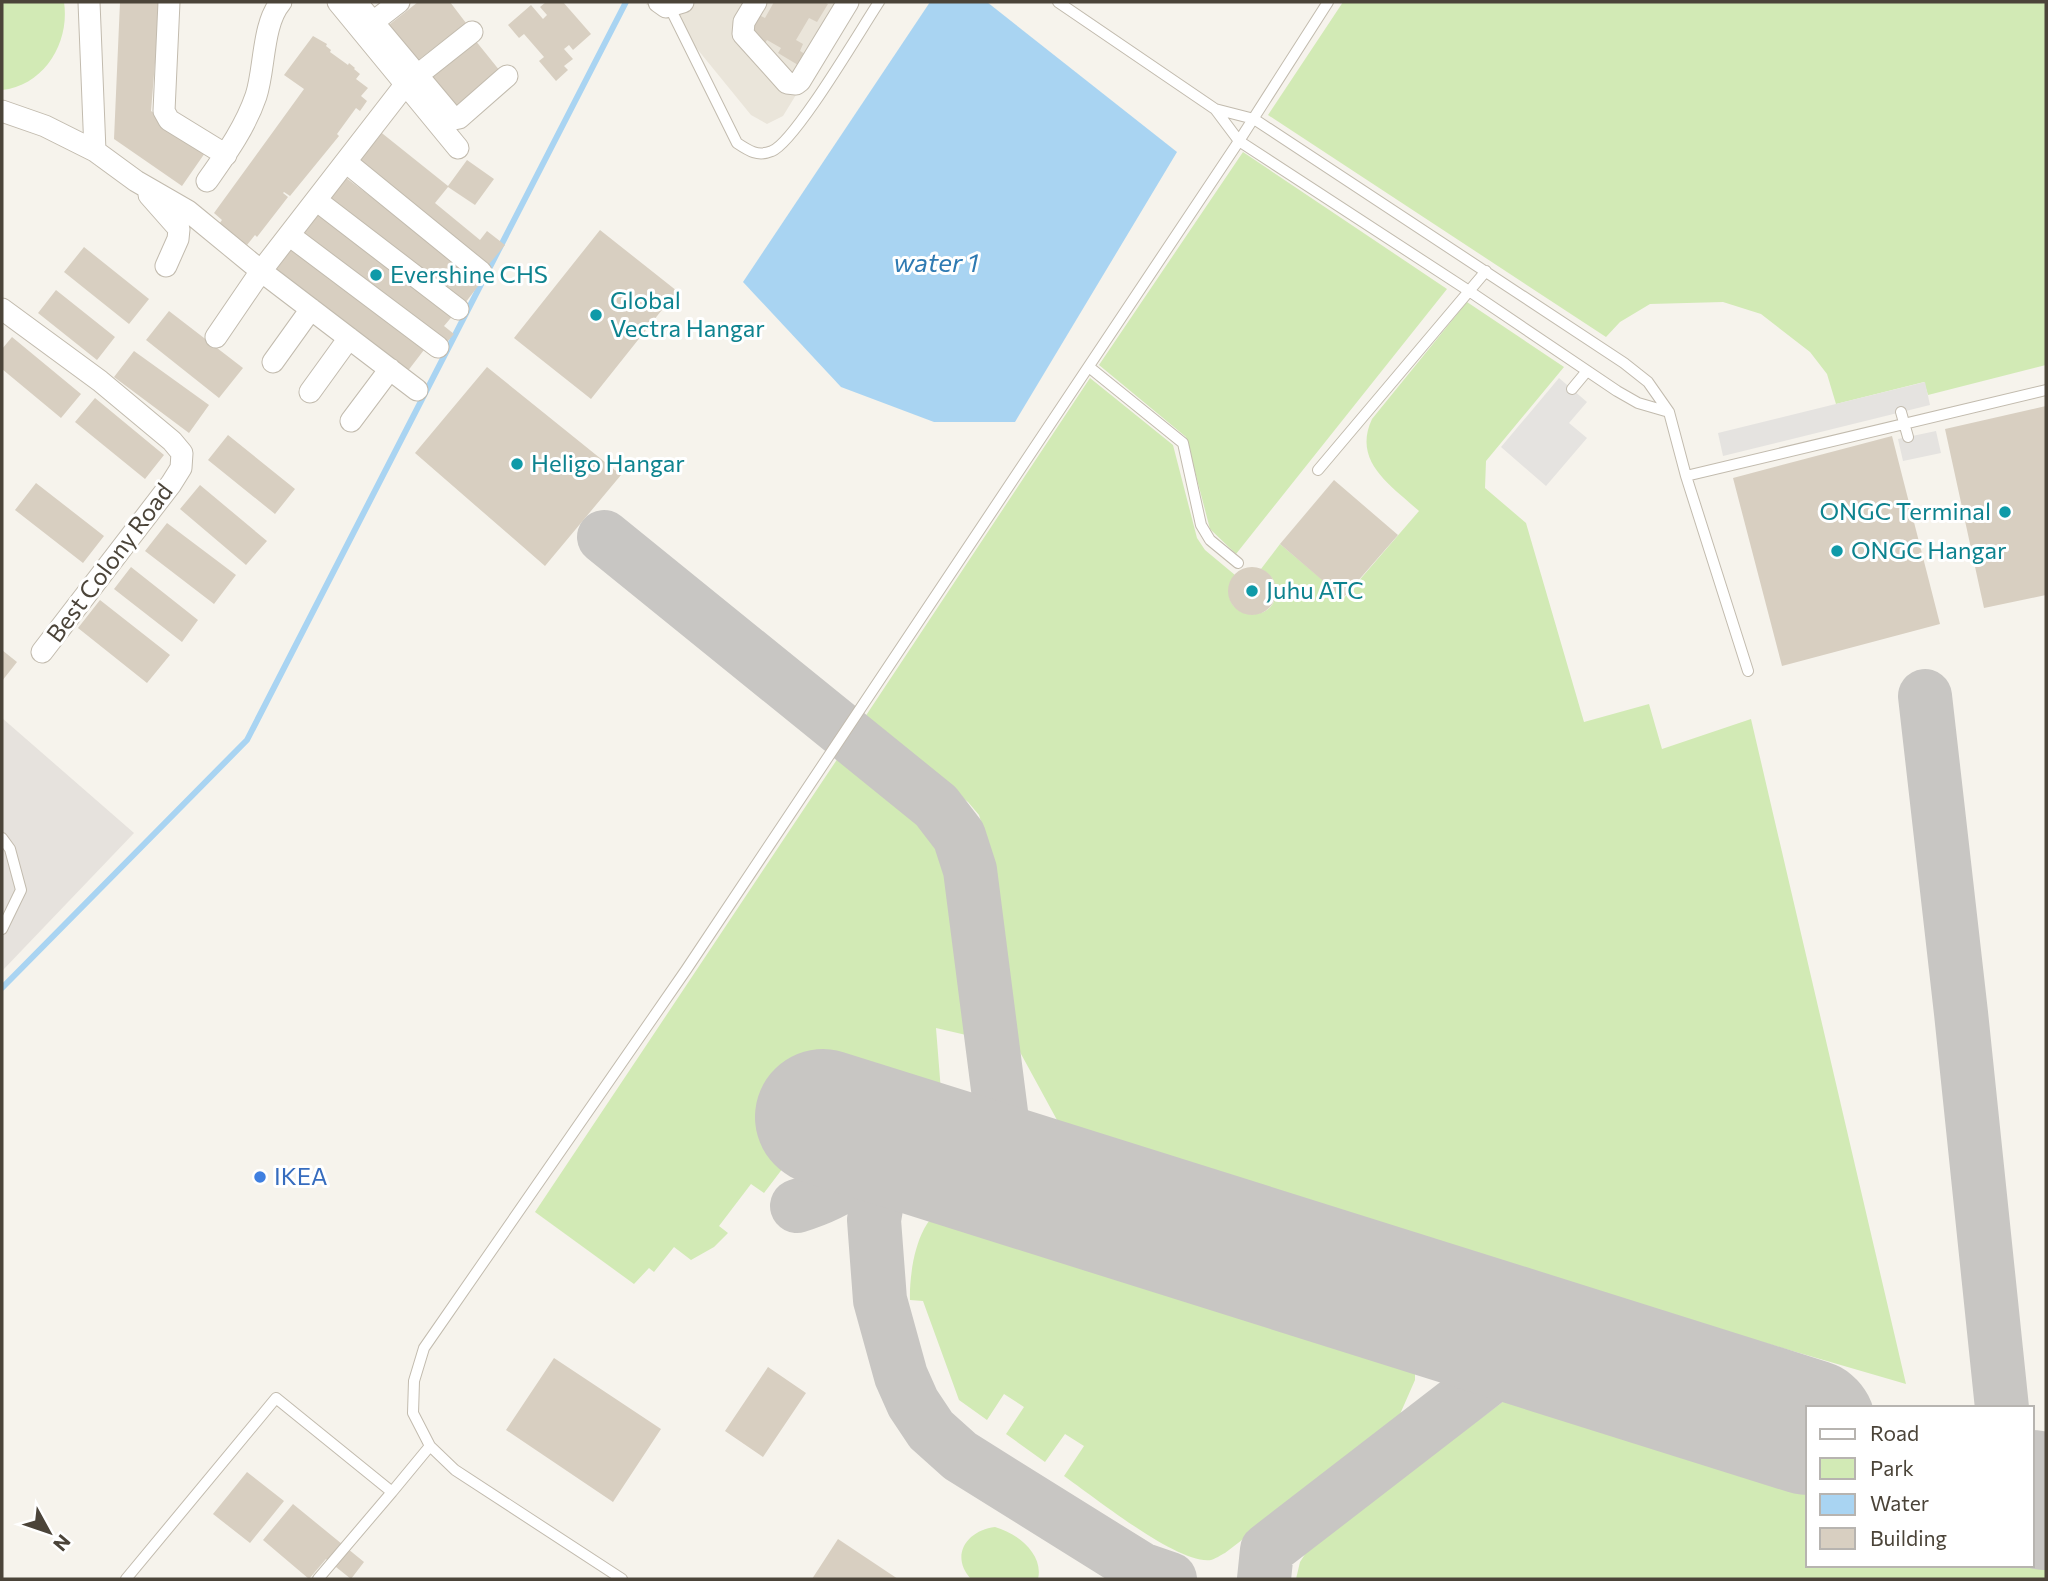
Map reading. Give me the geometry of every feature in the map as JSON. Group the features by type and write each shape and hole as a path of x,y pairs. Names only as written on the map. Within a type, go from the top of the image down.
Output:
{"street":[{"path":"89,2 95,151"},
{"path":"169,2 164,111 169,120 224,150"},
{"path":"207,181 224,150 246,122 257,92 272,18 281,2"},
{"path":"338,2 367,27 411,81 458,148"},
{"path":"356,2 367,27"},
{"path":"367,27 399,2"},
{"path":"756,2 744,22 743,34 787,83 792,84 800,80 847,2"},
{"path":"216,337 261,271 411,81 472,32"},
{"path":"411,81 457,119 507,76"},
{"path":"2,111 45,126 95,151 136,181 188,211 261,271 417,390"},
{"path":"346,162 481,272"},
{"path":"136,181 178,229 178,239 166,266"},
{"path":"316,200 458,309"},
{"path":"289,235 438,347"},
{"name":"Best Colony Road","path":"2,309 100,381 183,453 181,468 171,484 42,652"},
{"path":"273,362 311,309"},
{"path":"310,392 349,338"},
{"path":"351,421 390,369"}],"lane":[{"path":"669,4 737,143 750,152 761,154 775,150 795,131 879,2"},
{"path":"1058,2 1215,109 1240,141 1587,371 1638,402 1669,412"},
{"path":"622,1579 455,1470 430,1447 413,1412 414,1381 424,1348 686,970 1240,141 1328,2"},
{"path":"1215,109 1254,119 1486,271 1648,382 1669,412 1686,476 1748,671"},
{"path":"1318,470 1486,271"},
{"path":"1089,367 1183,443 1201,525 1210,540 1238,563"},
{"path":"1572,389 1587,371"},
{"path":"1686,476 1903,418 2046,390"},
{"path":"1903,418 1908,437"},
{"path":"2,838 10,849 21,890 2,929"},
{"path":"126,1579 276,1398 393,1492"},
{"path":"318,1579 430,1447"}],"shaded area":[{"path":"648,2 853,2 783,116 767,124 751,115 663,7 646,5"},
{"path":"1559,378 1587,402 1569,423 1587,438 1546,486 1501,447"},
{"path":"1925,382 1930,405 1723,456 1718,433"},
{"path":"1936,431 1941,453 1903,461 1898,439"},
{"path":"2,718 134,833 2,971"}],"green space":[{"path":"2,2 64,2 65,17 58,46 42,71 31,80 2,90"},
{"path":"1343,2 2046,2 2046,365 1928,395 1924,382 1836,404 1827,374 1810,352 1761,314 1723,302 1650,304 1620,322 1606,337 1268,115"},
{"path":"1243,152 1447,289 1236,554 1210,529 1186,437 1099,365"},
{"path":"1467,302 1564,367 1486,461 1485,488 1526,523 1584,722 1649,704 1662,749 1751,719 1906,1384 1110,1152 1091,1146 1072,1135 1057,1120 1015,1043 988,844 979,815 968,802 863,720 1090,378 1173,445 1197,538 1205,550 1235,575 1229,589 1231,601 1237,609 1257,614 1273,603 1275,583 1261,569 1280,544 1344,598 1419,511 1387,482 1371,460 1367,448 1367,434 1372,419"},
{"path":"848,743 942,827 961,869 979,1038 936,1028 942,1104 821,1066 796,1146 764,1193 751,1184 719,1226 728,1233 714,1247 691,1260 674,1247 654,1272 649,1268 634,1284 535,1212"},
{"path":"954,1205 1214,1294 1220,1311 1251,1322 1273,1310 1395,1346 1410,1356 1415,1366 1415,1380 1397,1421 1225,1553 1211,1560 1196,1559 1158,1541 1064,1476 1084,1446 1065,1434 1045,1462 1006,1434 1024,1407 1004,1394 987,1420 959,1400 923,1301 910,1300 911,1273 924,1229 942,1209"},
{"path":"1529,1396 1579,1400 1806,1470 1806,1567 2034,1567 2034,1544 2046,1552 2046,1579 1296,1579 1300,1562 1311,1545 1504,1401"},
{"path":"995,1527 1020,1539 1033,1553 1039,1570 1038,1579 971,1579 962,1561 965,1545 977,1533"}],"water":[{"name":"water 1","path":"930,2 987,2 1177,152 1015,422 934,422 841,387 743,282"}],"building":[{"path":"120,2 160,2 151,111 207,150 182,186 114,139"},
{"path":"418,2 450,2 466,23 413,64 385,28"},
{"path":"546,2 563,2 591,34 573,50 569,45 564,49 573,59 564,66 568,70 556,81 539,61 544,57 524,34 519,38 508,25 531,5 543,19 547,15 540,7"},
{"path":"774,2 828,4 817,22 809,18 796,40 803,44 800,51 805,54 798,65 778,53 781,48 767,40 765,43 746,32 757,14 765,18"},
{"path":"313,36 327,44 330,52 348,65 349,63 360,74 356,79 368,88 361,96 367,101 360,111 356,108 337,134 339,136 290,196 283,193 288,197 257,237 255,235 247,245 242,242 239,245 216,228 222,220 214,213 304,89 284,75"},
{"path":"475,40 500,71 451,112 426,82"},
{"path":"378,130 448,186 467,160 494,179 475,205 448,187 435,203 480,240 487,231 505,245 485,269 352,162"},
{"path":"345,177 482,281 462,307 325,203"},
{"name":"Evershine CHS","path":"319,210 455,313 444,326 454,334 443,347 297,236"},
{"name":"Global Vectra Hangar","path":"600,230 677,291 591,399 514,338"},
{"path":"290,241 427,346 407,372 270,267"},
{"path":"84,247 149,299 129,324 64,272"},
{"path":"56,290 115,337 97,360 38,313"},
{"path":"169,311 243,368 219,398 146,340"},
{"path":"12,337 81,394 61,418 2,369 2,349"},
{"path":"134,351 209,405 189,433 114,377"},
{"name":"Heligo Hangar","path":"487,367 621,475 545,566 415,453"},
{"path":"95,398 164,455 145,479 75,422"},
{"name":"ONGC Terminal","path":"2046,406 2046,595 1984,608 1945,429"},
{"path":"228,435 295,489 275,514 208,460"},
{"name":"ONGC Hangar","path":"1892,436 1940,624 1782,666 1733,478"},
{"path":"1334,480 1398,535 1343,598 1280,544"},
{"path":"36,483 104,536 83,563 15,510"},
{"path":"200,485 267,541 246,565 180,509"},
{"path":"167,523 236,575 214,604 145,551"},
{"path":"131,567 198,620 182,642 114,589"},
{"name":"Juhu ATC","path":"1252,567 1269,574 1276,591 1269,608 1252,615 1235,608 1228,591 1235,574"},
{"path":"100,600 170,655 147,683 78,628"},
{"path":"2,650 17,662 2,681"},
{"path":"554,1358 661,1429 613,1502 506,1430"},
{"path":"768,1367 806,1393 763,1457 725,1431"},
{"path":"247,1472 284,1501 250,1543 213,1514"},
{"path":"293,1504 364,1562 351,1579 326,1559 309,1579 263,1540"},
{"path":"838,1539 898,1579 812,1579"}],"waterway":[{"path":"2,988 247,740 626,2"}],"taxiway":[{"path":"604,537 936,806 959,836 970,870 1009,1175"},
{"path":"1925,696 2002,1406"},
{"path":"888,1137 874,1220 880,1300 901,1376 913,1403 931,1430 960,1456 1141,1569 1170,1579"},
{"path":"797,1206 827,1195 850,1181 888,1137"},
{"path":"1442,1312 1464,1347 1476,1386"},
{"path":"1264,1579 1267,1550 1513,1360 1536,1351 1562,1350"},
{"path":"2034,1469 2046,1481"}],"runway":[{"path":"823,1117 1806,1426"},
{"path":"2034,1499 2046,1502"}],"place":[{"name":"Evershine CHS","path":"376,275"},
{"name":"Global Vectra Hangar","path":"596,315"},
{"name":"Heligo Hangar","path":"517,464"},
{"name":"ONGC Terminal","path":"2005,512"},
{"name":"ONGC Hangar","path":"1837,551"},
{"name":"Juhu ATC","path":"1252,591"},
{"name":"IKEA","path":"260,1177"}]}
